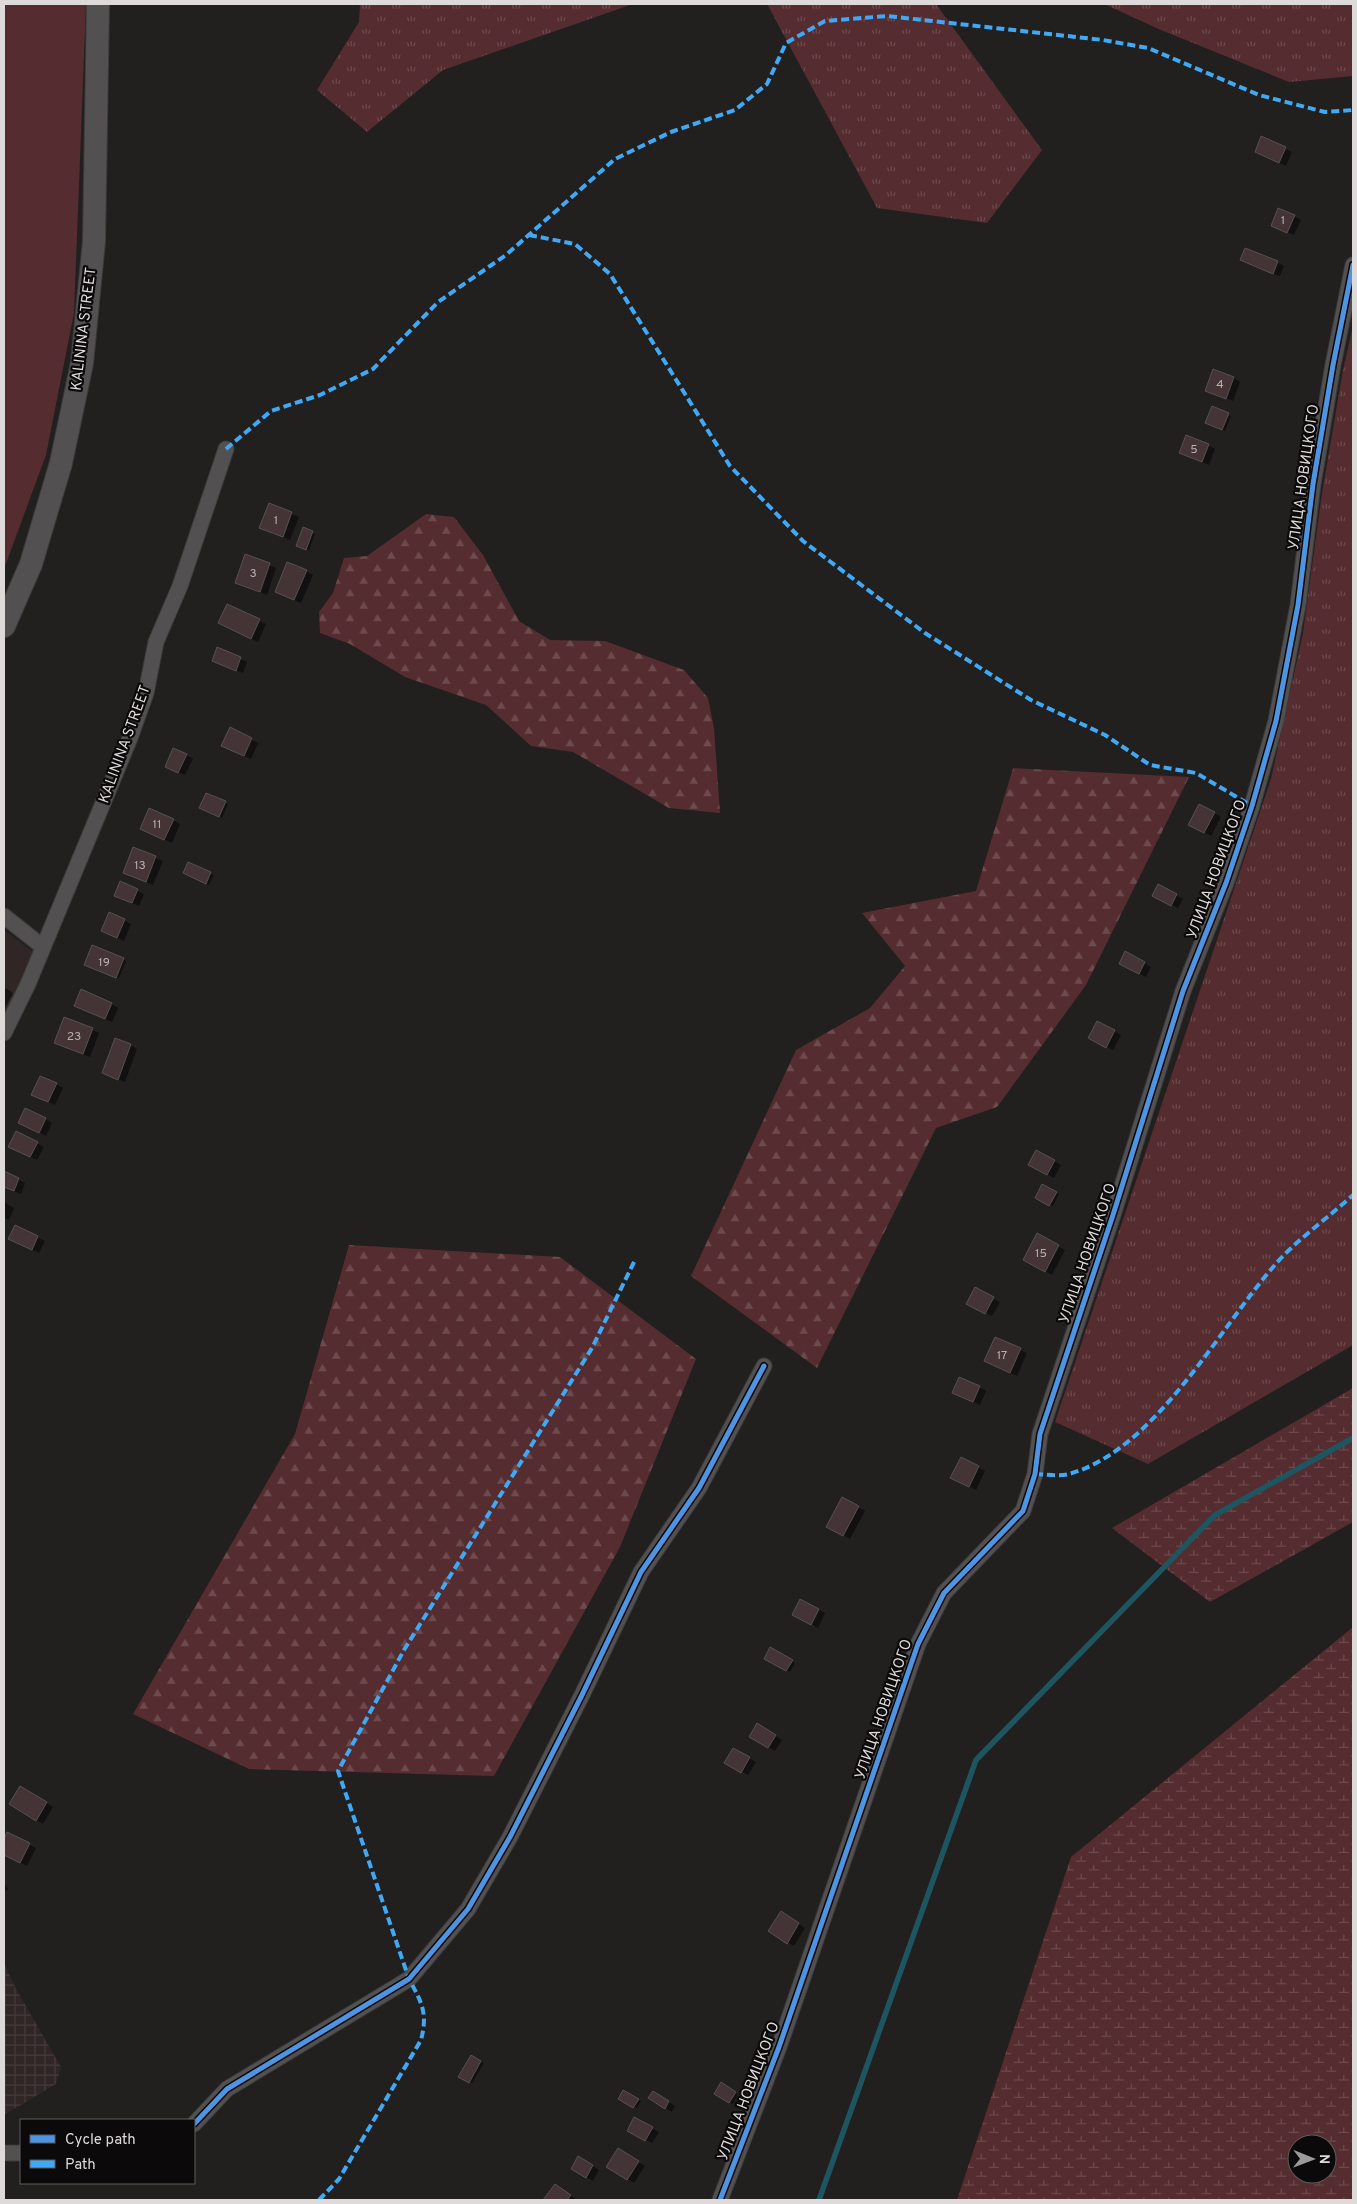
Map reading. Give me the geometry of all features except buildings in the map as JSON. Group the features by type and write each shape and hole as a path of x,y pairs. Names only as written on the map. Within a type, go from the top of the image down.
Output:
{"main road":[{"name":"KALININA STREET","path":"4,626 37,546 61,463 82,362 94,241 98,4"}],"street":[{"name":"УЛИЦА НОВИЦКОГО","path":"720,2200 779,2047 918,1644 944,1593 1023,1511 1035,1474 1040,1434 1114,1215 1183,991 1226,882 1252,806 1276,721 1298,605 1313,484 1332,365 1353,265"},
{"name":"KALININA STREET","path":"4,1033 43,947 130,738 146,693 156,642 180,586 226,449"},
{"path":"4,916 43,947"},
{"path":"195,2123 227,2089 409,1979 468,1909 510,1837 582,1695 641,1572 699,1488 764,1366"},
{"path":"4,2153 20,2153"}],"shaded area":[{"path":"4,930 37,955 4,1020"},
{"path":"4,1963 15,1987 61,2067 56,2084 4,2115"}],"green space":[{"path":"4,4 86,4 74,313 46,455 4,569"},
{"path":"360,4 633,4 443,70 367,132 317,90 359,22"},
{"path":"767,4 936,4 1042,150 987,223 877,208"},
{"path":"1104,4 1353,4 1353,76 1289,82 1161,30"},
{"path":"1353,326 1353,1345 1148,1464 1055,1422 1271,779 1303,633 1322,493 1343,370"},
{"path":"426,514 454,517 483,555 519,621 550,640 605,641 684,670 708,698 714,728 720,813 669,808 573,752 531,746 486,705 405,677 350,644 320,633 319,612 333,593 344,558 367,556"},
{"path":"1013,768 1189,777 1086,985 997,1107 936,1128 817,1368 691,1276 796,1050 870,1008 905,966 862,913 976,891"},
{"path":"349,1245 560,1257 696,1359 620,1547 494,1776 249,1769 133,1714 295,1434"},
{"path":"1353,1388 1353,1522 1210,1602 1112,1528"},
{"path":"1353,1627 1353,2200 957,2200 1071,1857"}],"waterway":[{"path":"819,2200 976,1760 1215,1515 1353,1438"}],"marked path":[{"path":"226,449 271,411 320,395 373,369 438,302 506,255 615,159 671,132 735,110 767,84 786,43 825,21 887,16 1103,40 1148,48 1259,95 1325,112 1353,110"},
{"path":"529,235 575,244 610,274 730,466 803,541 925,633 1031,700 1105,735 1150,765 1196,773 1252,806"},
{"path":"1035,1474 1069,1474 1100,1461 1129,1440 1157,1415 1183,1385 1253,1292 1282,1257 1353,1195"},
{"path":"319,2200 339,2179 421,2040 424,2022 420,2002 409,1979 338,1771 404,1650 592,1348 635,1260"}],"cycle path":[{"path":"720,2200 779,2047 918,1644 944,1593 1023,1511 1035,1474 1040,1434 1113,1215 1183,991 1226,883 1252,806 1276,721 1298,605 1313,484 1333,365 1353,265"},
{"path":"195,2123 227,2089 409,1979 468,1909 510,1837 582,1695 641,1572 699,1488 764,1366"}]}
